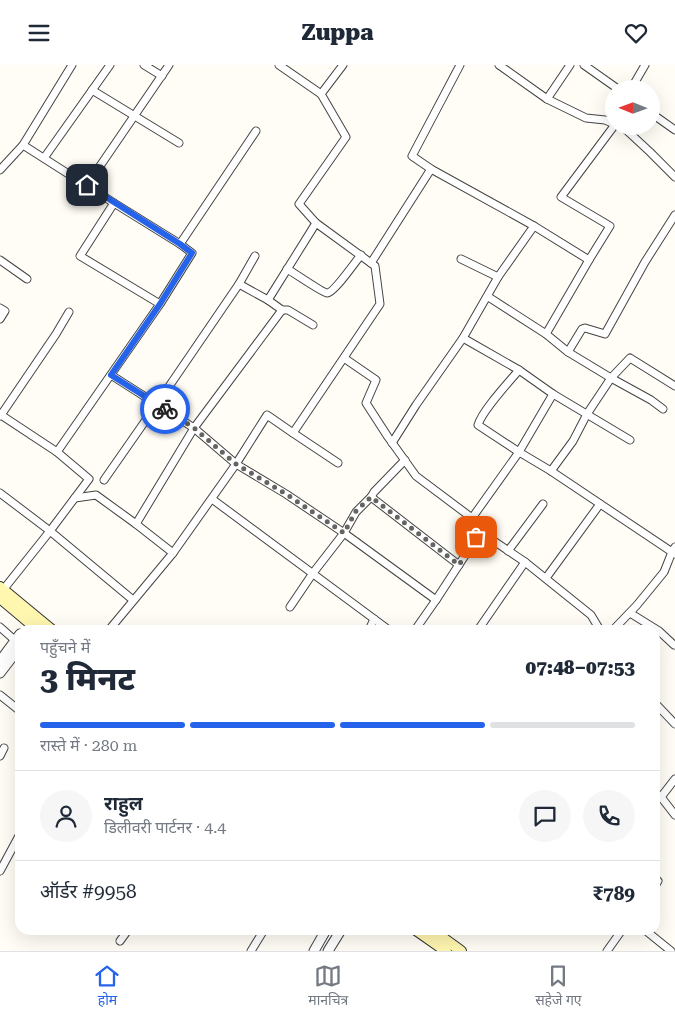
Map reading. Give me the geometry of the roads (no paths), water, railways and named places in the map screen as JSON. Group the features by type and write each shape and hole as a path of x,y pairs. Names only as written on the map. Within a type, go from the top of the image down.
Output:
{"main road":[{"path":"1,591 33,625"},
{"path":"424,935 446,951"},
{"path":"439,935 461,951"}],"street":[{"path":"0,170 23,145 72,65"},
{"path":"44,158 110,65"},
{"path":"144,65 162,76"},
{"path":"87,185 170,65"},
{"path":"279,65 321,94 346,137 299,204 316,223 376,266 380,304 293,433"},
{"path":"321,94 343,65"},
{"path":"460,65 412,156 431,169 534,226 589,260"},
{"path":"499,65 548,99 586,119 605,120"},
{"path":"548,99 570,65"},
{"path":"584,65 605,80"},
{"path":"636,80 645,65"},
{"path":"92,90 179,143"},
{"path":"660,119 675,129"},
{"path":"180,244 256,131"},
{"path":"546,334 610,225 561,197 607,135"},
{"path":"632,135 675,177"},
{"path":"23,145 192,253 160,304 57,452"},
{"path":"371,263 431,169"},
{"path":"114,203 80,256 160,304"},
{"path":"568,352 582,329 585,328 605,334 645,262 675,215"},
{"path":"268,300 316,223"},
{"path":"392,443 463,338 498,277 534,226"},
{"path":"287,269 328,293 361,255"},
{"path":"104,480 158,404 255,257"},
{"path":"0,259 27,279"},
{"path":"461,259 498,277"},
{"path":"238,284 282,310 288,310 313,325"},
{"path":"487,296 546,334 568,352 652,400 663,409"},
{"path":"0,308 5,311 0,319"},
{"path":"136,523 194,428 282,310"},
{"path":"1,591 89,479 57,452 0,416 69,312"},
{"path":"463,338 630,440"},
{"path":"344,358 376,380 366,403 416,476 472,518 476,529 476,537 418,625"},
{"path":"551,471 573,441 587,414 611,378 630,358 675,386"},
{"path":"518,370 494,400 478,425 674,551 664,572 618,625"},
{"path":"111,375 194,428 236,464 286,494 344,533 436,600"},
{"path":"472,518 520,452 553,394"},
{"path":"113,625 173,553 236,464 267,415 338,463"},
{"path":"290,607 344,533 356,511 405,461"},
{"path":"0,493 50,531 133,600"},
{"path":"75,498 96,495 136,523 173,553"},
{"path":"371,497 459,565"},
{"path":"212,499 382,625"},
{"path":"546,578 600,504"},
{"path":"508,551 544,505"},
{"path":"476,529 546,578 591,615 597,625"},
{"path":"481,625 525,562"},
{"path":"630,613 649,625"},
{"path":"371,625 374,619"},
{"path":"0,627 15,638"},
{"path":"660,632 674,645"},
{"path":"0,661 15,645"},
{"path":"0,673 15,648"},
{"path":"0,695 15,707"},
{"path":"660,708 675,724"},
{"path":"0,756 4,748"},
{"path":"675,779 661,797 675,815"},
{"path":"0,871 15,843"},
{"path":"120,941 124,935"},
{"path":"252,951 261,935"},
{"path":"314,951 323,935"},
{"path":"328,951 338,935"},
{"path":"607,951 618,935"},
{"path":"652,935 673,950"}]}
